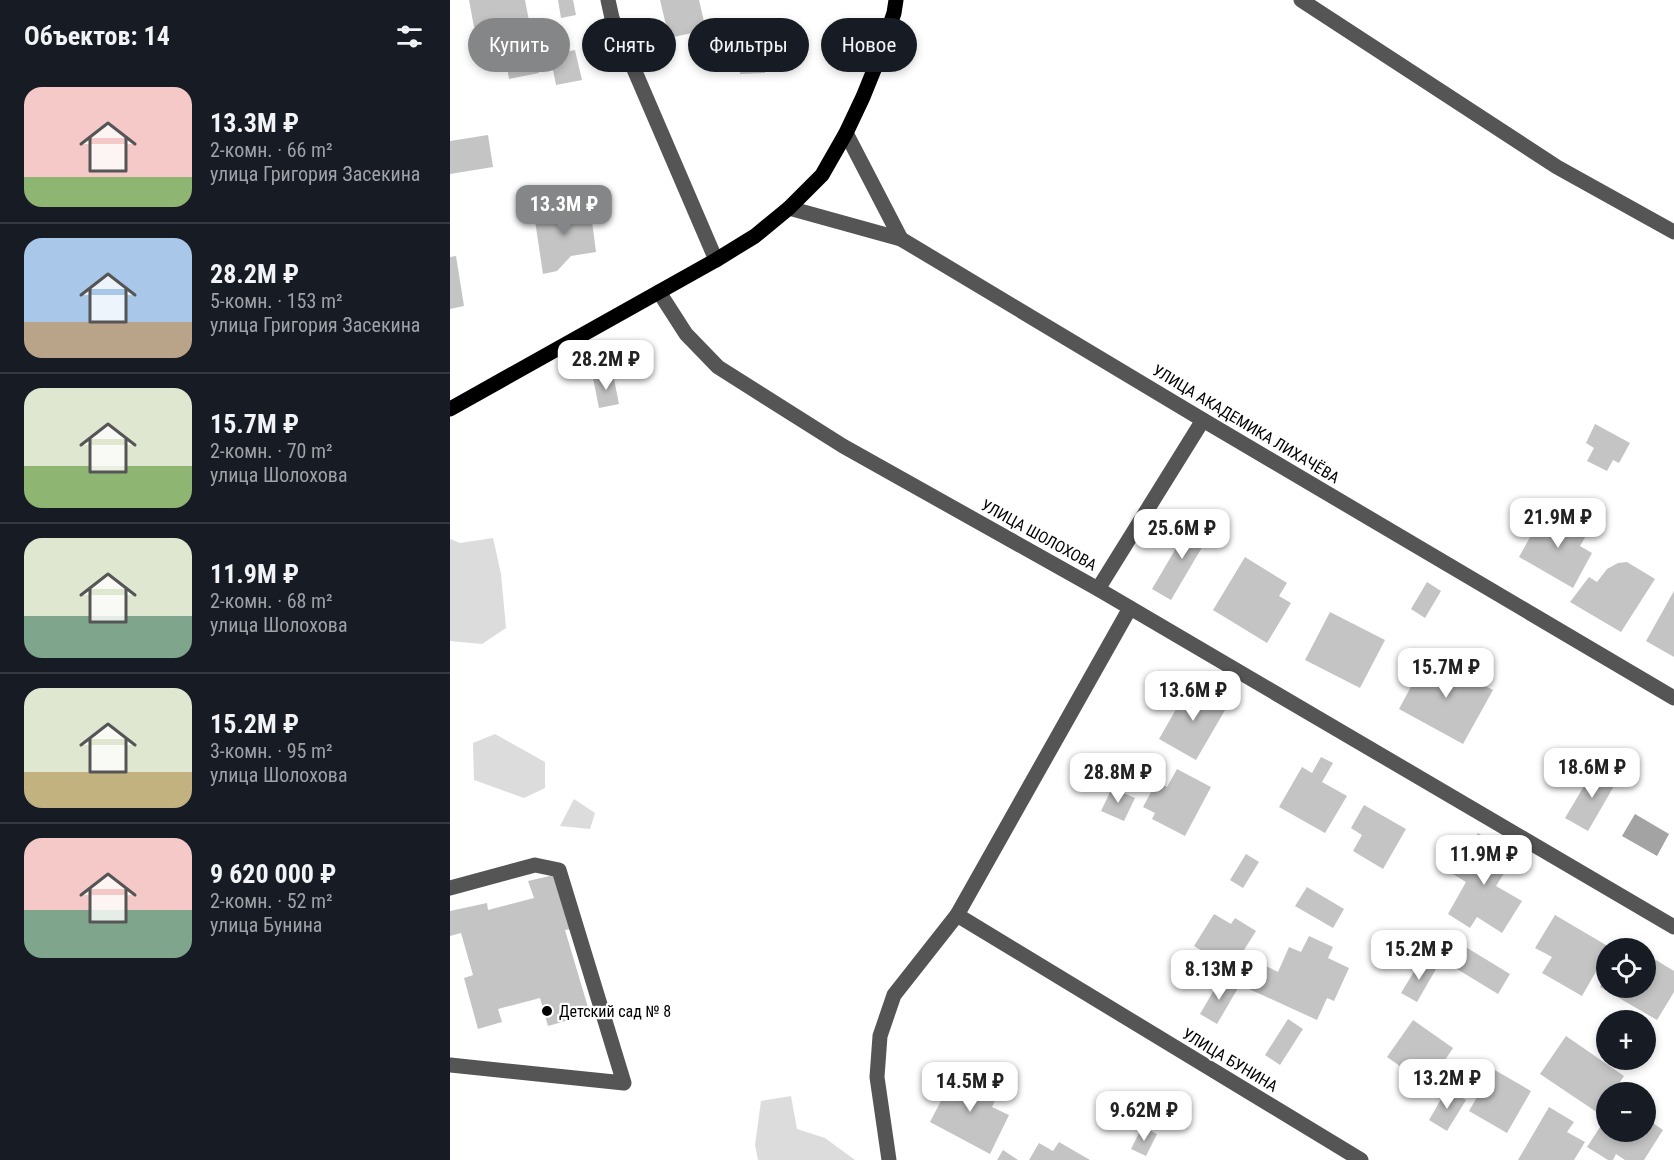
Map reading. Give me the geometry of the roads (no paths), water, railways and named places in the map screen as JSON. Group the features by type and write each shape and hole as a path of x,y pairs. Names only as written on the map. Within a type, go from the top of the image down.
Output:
{"main road":[{"path":"450,409 716,260 755,236 789,208 822,175 846,133 878,60 894,13 896,0"}],"street":[{"path":"608,0 612,18 716,260"},
{"path":"1301,0 1557,167 1674,232"},
{"path":"846,133 901,239"},
{"name":"УЛИЦА АКАДЕМИКА ЛИХАЧЁВА","path":"789,208 901,239 1674,698"},
{"name":"УЛИЦА ШОЛОХОВА","path":"659,292 686,334 718,367 843,446 1098,589 1674,927"},
{"path":"1098,589 1203,420"},
{"path":"889,1160 877,1077 879,1036 894,994 957,915 1130,608"},
{"path":"450,888 535,865 559,870 624,1083 450,1065"},
{"name":"УЛИЦА БУНИНА","path":"957,915 1361,1160"}],"place":[{"name":"Детский сад № 8","path":"547,1011"}]}
